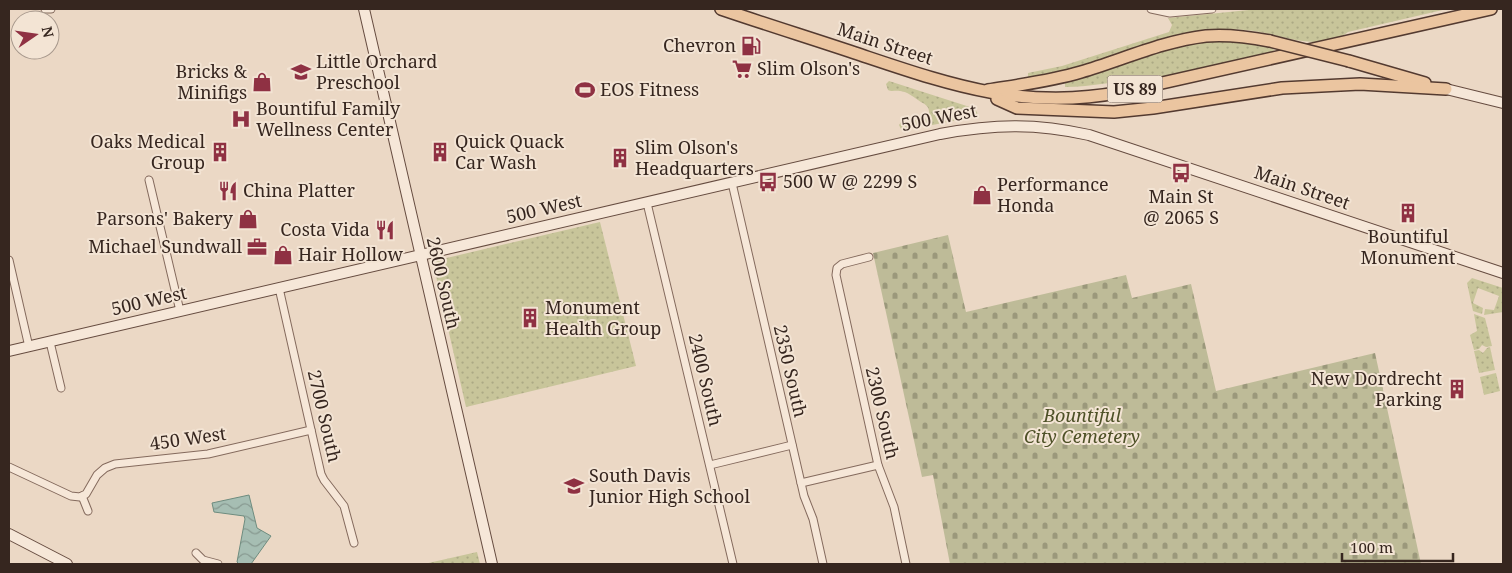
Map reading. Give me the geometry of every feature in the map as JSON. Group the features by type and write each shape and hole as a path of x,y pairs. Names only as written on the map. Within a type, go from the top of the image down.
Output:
{"main road":[{"name":"Main Street","path":"721,9 932,78 981,92"},
{"name":"500 West","path":"981,92 1001,96 1045,99 1076,99 1104,96 1491,9"},
{"path":"981,92 1049,80 1081,72 1184,40 1226,35 1270,41 1446,89"},
{"path":"981,92 1017,108 1114,112 1153,108 1282,88 1360,84 1446,89"}],"street":[{"path":"45,9 52,9"},
{"name":"2600 South","path":"364,9 492,564"},
{"path":"1151,9 1170,13 1212,9"},
{"path":"1446,89 1503,104"},
{"name":"500 West","path":"9,351 940,134 977,128 1015,125 1049,127 1089,135"},
{"name":"Main Street","path":"1089,135 1503,273"},
{"path":"149,180 180,311"},
{"name":"2350 South","path":"732,183 805,500 813,519 823,564"},
{"name":"2400 South","path":"647,203 733,564"},
{"name":"2300 South","path":"869,257 842,264 837,268 836,279 878,465 894,507 906,564"},
{"path":"9,260 29,347"},
{"name":"2700 South","path":"279,288 321,474 344,506 354,544"},
{"path":"50,342 61,388"},
{"name":"450 West","path":"82,496 88,492 97,475 105,468 115,464 208,454 311,430"},
{"path":"710,465 792,445"},
{"path":"801,483 878,465"},
{"path":"9,467 71,496 82,496 88,511"},
{"path":"9,534 66,564"},
{"path":"196,553 203,560 218,564"}],"shaded area":[{"path":"1259,9 1447,9 1348,32 1338,38 1326,41 1302,41 1249,30 1211,30 1072,69 1028,77 1028,73 1062,66 1169,32 1172,25 1168,18"},
{"path":"1229,39 1273,47 1274,52 1146,80 1065,87 1065,82 1188,44"},
{"path":"889,81 973,108 978,116 902,131 899,125 901,122 909,119 923,121 929,115 929,109 925,104 908,93 888,90 886,84"},
{"path":"600,222 636,366 466,407 433,263 438,260"},
{"path":"1472,278 1503,288 1503,312 1484,315 1485,309 1494,310 1499,296 1478,288 1473,303 1483,308 1482,314 1473,311 1467,283"},
{"path":"1474,314 1485,318 1492,346 1486,347 1482,345 1479,349 1474,350 1470,335 1477,331"},
{"path":"1490,347 1495,370 1479,373 1474,351 1479,350 1483,353"},
{"path":"1496,373 1500,391 1484,395 1480,377"},
{"path":"477,552 480,564 424,564"}],"green space":[{"name":"Bountiful City Cemetery","path":"948,235 966,312 1126,275 1132,298 1191,284 1216,391 1375,353 1421,564 950,564 933,475 922,477 873,253"}],"water":[{"path":"249,495 257,528 271,536 251,564 239,564 237,562 244,516 214,512 212,503"}],"place":[{"name":"Chevron","path":"751,46"},
{"name":"Slim Olson's","path":"742,69"},
{"name":"Little Orchard Preschool","path":"301,72"},
{"name":"Bricks & Minifigs","path":"262,82"},
{"name":"EOS Fitness","path":"585,90"},
{"name":"Bountiful Family Wellness Center","path":"241,119"},
{"name":"Oaks Medical Group","path":"220,152"},
{"name":"Quick Quack Car Wash","path":"440,152"},
{"name":"Slim Olson's Headquarters","path":"620,158"},
{"name":"Main St @ 2065 S","path":"1181,173"},
{"name":"500 W @ 2299 S","path":"768,182"},
{"name":"China Platter","path":"228,191"},
{"name":"Performance Honda","path":"982,195"},
{"name":"Bountiful Monument","path":"1408,213"},
{"name":"Parsons' Bakery","path":"248,219"},
{"name":"Costa Vida","path":"385,230"},
{"name":"Michael Sundwall","path":"257,247"},
{"name":"Hair Hollow","path":"283,255"},
{"name":"Monument Health Group","path":"530,318"},
{"name":"New Dordrecht Parking","path":"1457,389"},
{"name":"South Davis Junior High School","path":"574,486"}]}
